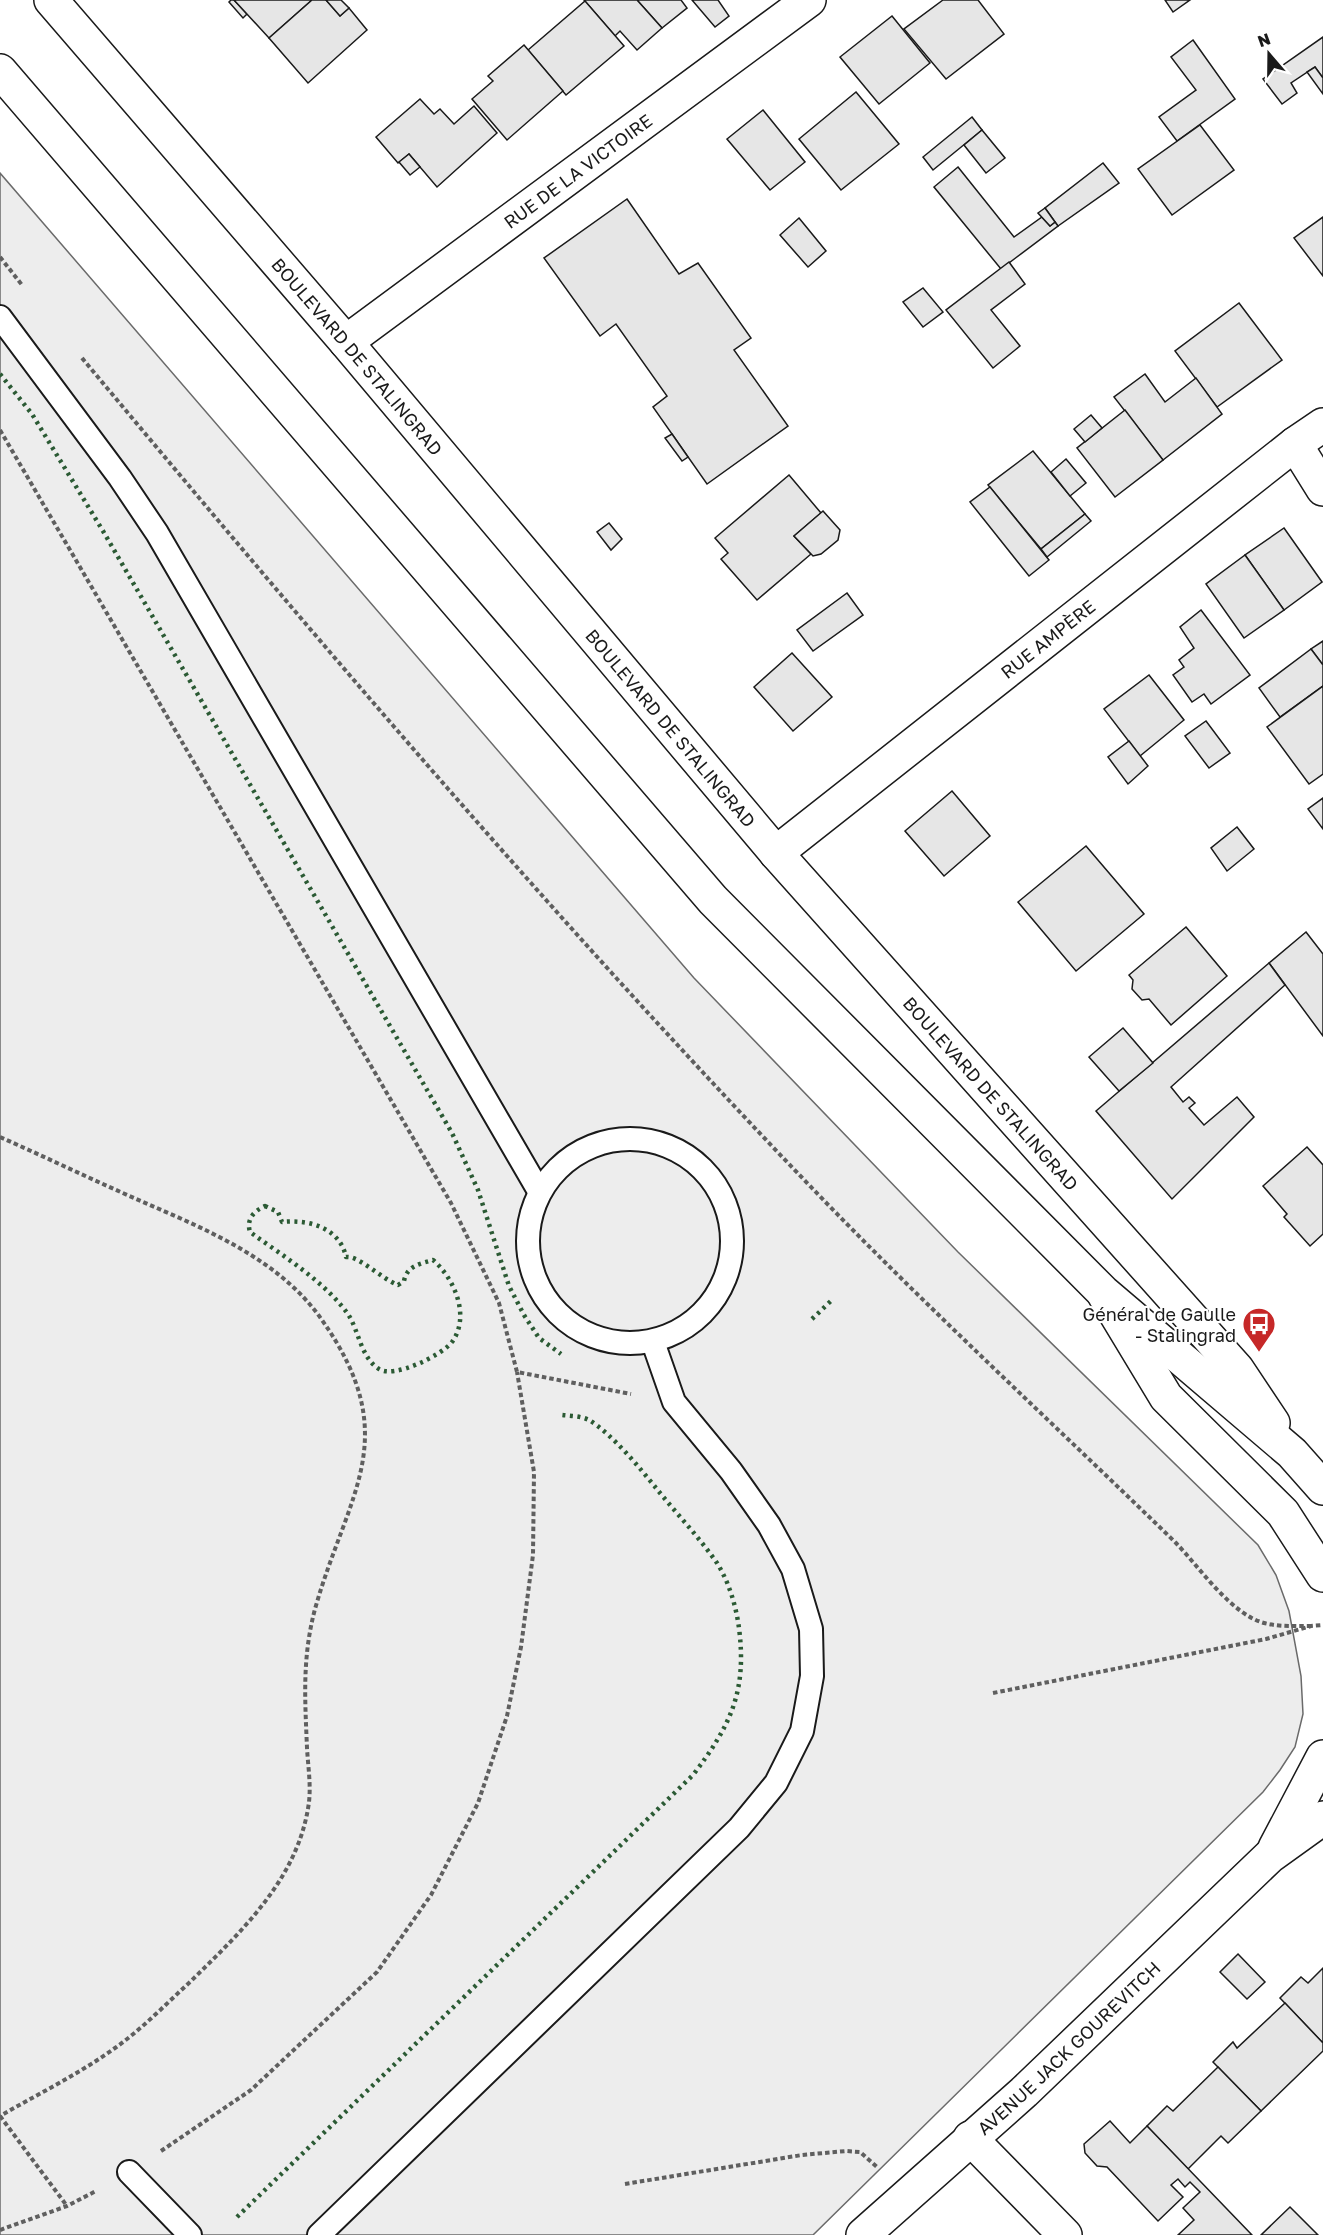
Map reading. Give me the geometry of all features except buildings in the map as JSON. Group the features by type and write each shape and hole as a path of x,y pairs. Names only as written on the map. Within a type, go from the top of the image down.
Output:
{"main road":[{"name":"BOULEVARD DE STALINGRAD","path":"51,0 346,342 776,853 1238,1369 1292,1453"},
{"name":"RUE DE LA VICTOIRE","path":"346,342 809,0"},
{"name":"BOULEVARD DE STALINGRAD","path":"0,71 713,900 1103,1292 1292,1453 1323,1488"},
{"name":"RUE AMPÈRE","path":"776,853 1295,444 1323,425"},
{"path":"1295,444 1323,489"},
{"path":"1103,1292 1166,1396 1283,1513 1323,1575"},
{"name":"AVENUE JACK GOUREVITCH","path":"1270,1856 1323,1757"},
{"name":"AVENUE JACK GOUREVITCH","path":"863,2235 1024,2091 1270,1856 1323,1818"},
{"path":"969,2138 1065,2235"}],"lane":[{"path":"0,317 120,478 157,533 539,1191"},
{"path":"622,1139 656,1142 688,1156 712,1179 728,1210 734,1243 727,1277 710,1306 685,1328 653,1342 620,1344 587,1335 559,1316 539,1289 528,1258 528,1224 539,1191 560,1165 589,1146 622,1139"},
{"path":"319,2235 739,1828 776,1783 802,1731 812,1676 811,1629 793,1569 769,1525 731,1470 674,1402 653,1342"},
{"path":"129,2172 190,2235"}],"path":[{"path":"0,257 27,290"},
{"path":"75,350 429,769 655,1021 813,1189 1176,1543 1232,1604 1245,1615 1263,1623 1282,1627 1323,1625"},
{"path":"0,430 451,1203 499,1303 517,1372 534,1472 533,1555 521,1647 507,1716 478,1803 431,1895 377,1972 250,2090 129,2172 67,2206 0,2230"},
{"path":"0,1137 204,1229 244,1251 286,1280 321,1318 347,1359 359,1387 365,1436 359,1487 316,1606 308,1640 304,1666 309,1798 305,1824 286,1869 248,1926 117,2047 0,2116 67,2206"},
{"path":"517,1372 674,1402"},
{"path":"993,1693 1266,1640 1311,1626"},
{"path":"625,2184 802,2155 846,2151 866,2155 884,2174"}],"shaded area":[{"path":"0,173 694,978 958,1252 1258,1545 1276,1575 1289,1611 1301,1676 1303,1714 1295,1747 1280,1770 1263,1792 813,2235 0,2235"}],"hedge":[{"path":"0,374 32,414 103,531 452,1133 478,1190 509,1286 539,1338 561,1354"},
{"path":"265,1206 278,1212 282,1222 313,1224 330,1232 343,1247 346,1257 364,1263 398,1285 404,1281 411,1269 418,1264 433,1260 448,1277 458,1298 460,1321 458,1332 452,1342 438,1353 417,1364 395,1371 379,1369 368,1358 352,1321 338,1302 302,1270 250,1232 249,1223 252,1216 265,1206"},
{"path":"812,1319 833,1299"},
{"path":"237,2217 693,1775 717,1740 733,1706 741,1671 739,1628 731,1594 717,1563 642,1470 616,1442 589,1420 562,1415"}],"place":[{"name":"Général de Gaulle - Stalingrad","path":"1259,1353"}]}
